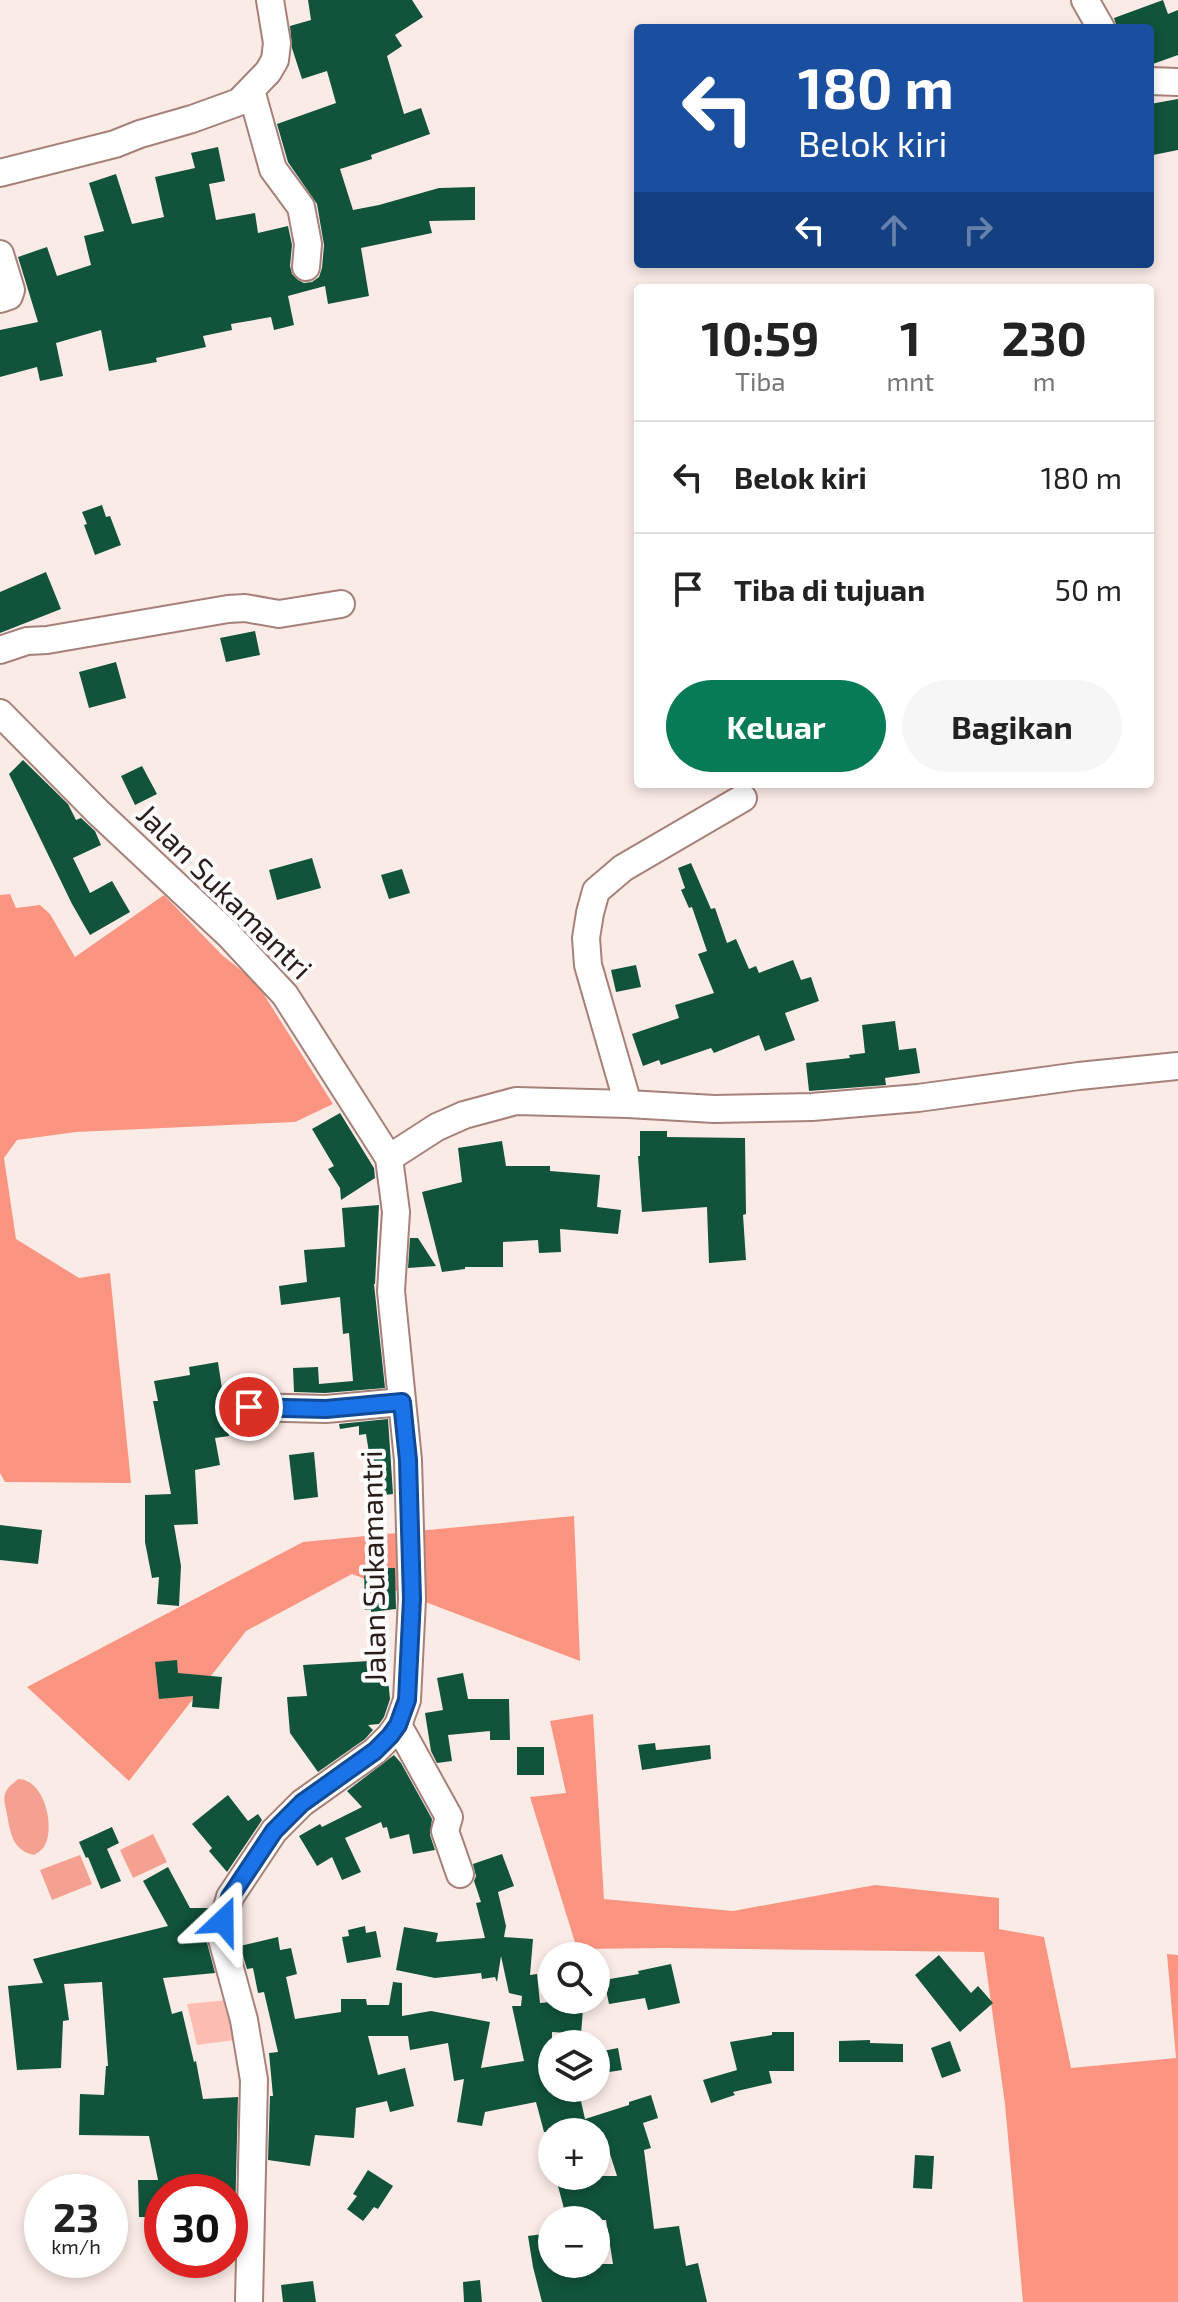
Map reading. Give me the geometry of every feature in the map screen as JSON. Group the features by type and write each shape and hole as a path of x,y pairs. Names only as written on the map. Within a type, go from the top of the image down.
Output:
{"street":[{"path":"0,173 115,144 239,102 268,72 275,60 277,43 270,0"},
{"path":"1085,0 1099,24"},
{"path":"1154,81 1178,82"},
{"path":"251,90 273,169 301,207 308,244 306,267"},
{"path":"0,254 11,290 9,296 0,299"},
{"path":"0,650 27,641 228,609 245,608 279,614 341,604"},
{"name":"Jalan Sukamantri","path":"0,713 98,812 229,935 285,995 389,1158 396,1212 391,1291 408,1460 412,1599 407,1700 398,1725 375,1751 302,1803 274,1831 230,1897 223,1921 222,1939 244,2020 254,2080 249,2302"},
{"path":"628,1104 588,965 586,938 596,891 623,868 743,798"},
{"path":"389,1158 437,1127 487,1107 516,1101 714,1109 812,1107 918,1098 1178,1066"},
{"path":"249,1407 326,1409 402,1402"},
{"path":"398,1725 450,1819 445,1831 460,1874"}],"shaded area":[{"path":"10,894 16,908 40,905 50,914 75,957 164,895 222,955 256,982 333,1104 295,1122 76,1132 17,1140 4,1158 16,1239 79,1278 110,1273 131,1483 5,1482 0,1473 0,895"},
{"path":"574,1516 580,1661 352,1574 246,1631 129,1781 27,1687 303,1542"},
{"path":"593,1714 604,1899 733,1911 875,1885 999,1898 999,1929 1044,1937 1071,2068 1176,2058 1167,1954 1178,1955 1178,2302 1023,2302 1005,2104 984,1952 610,1949 610,1942 575,1942 530,1797 566,1793 550,1721"},
{"path":"18,1779 35,1787 46,1806 47,1839 43,1848 34,1855 21,1850 10,1828 4,1797 7,1789"},
{"path":"153,1834 167,1862 133,1878 120,1850"},
{"path":"80,1855 92,1884 52,1900 40,1870"},
{"path":"228,2000 235,2040 197,2045 187,2004"}],"building":[{"path":"308,0 412,0 423,17 395,35 402,46 387,56 404,114 421,108 430,134 340,169 353,210 439,188 475,187 475,220 429,221 432,233 361,248 369,296 328,304 325,286 288,296 294,325 274,330 271,317 231,324 232,330 203,336 206,347 156,358 157,362 109,371 101,330 56,343 63,376 40,381 37,367 0,377 0,330 38,322 18,257 47,247 57,276 91,265 84,236 104,231 89,183 116,174 132,224 164,217 155,177 195,168 191,153 218,147 225,181 209,184 216,220 255,213 258,233 288,226 292,245 292,274 304,283 319,277 324,245 317,204 288,162 277,124 336,103 327,71 302,79 292,48 290,26 311,20"},
{"path":"1163,0 1168,14 1178,10 1178,55 1154,64 1154,24 1116,24 1114,18"},
{"path":"1178,99 1178,150 1154,155 1154,103"},
{"path":"102,505 106,517 110,516 121,545 95,555 82,512"},
{"path":"46,572 61,609 0,633 0,592"},
{"path":"255,631 260,655 226,662 220,638"},
{"path":"116,662 126,698 89,708 79,672"},
{"path":"23,760 68,804 76,820 81,818 95,831 101,845 73,858 90,893 112,881 130,912 90,935 9,774"},
{"path":"142,766 157,794 135,805 121,776"},
{"path":"312,858 321,888 277,900 269,870"},
{"path":"691,863 711,909 715,908 727,943 736,939 749,969 756,966 759,973 793,960 801,980 811,977 819,1001 785,1013 795,1040 765,1051 759,1035 714,1053 711,1048 661,1065 659,1060 643,1066 632,1034 679,1018 675,1005 714,993 698,954 707,951 692,907 689,908 681,890 685,888 678,868"},
{"path":"402,869 410,893 389,899 381,875"},
{"path":"636,965 641,987 616,992 611,970"},
{"path":"895,1021 899,1050 916,1048 920,1073 885,1078 886,1085 809,1091 806,1063 850,1058 849,1055 865,1053 862,1025"},
{"path":"340,1113 374,1168 375,1178 341,1200 340,1188 328,1169 334,1166 312,1129"},
{"path":"640,1131 667,1131 667,1137 745,1138 746,1214 743,1215 746,1260 709,1263 707,1207 642,1212 638,1156"},
{"path":"502,1141 506,1166 550,1166 550,1171 600,1175 597,1207 621,1210 618,1234 560,1229 561,1252 539,1253 538,1240 503,1242 503,1267 465,1267 442,1272 422,1192 462,1182 458,1148"},
{"path":"379,1205 374,1284 385,1388 294,1392 293,1368 318,1367 319,1384 353,1381 349,1333 343,1334 340,1297 281,1305 279,1286 307,1282 304,1250 345,1247 342,1208"},
{"path":"410,1238 418,1238 436,1266 408,1268"},
{"path":"218,1362 229,1436 215,1438 220,1465 195,1470 198,1524 174,1525 181,1566 179,1606 157,1604 159,1577 152,1578 145,1542 145,1495 171,1494 153,1401 158,1401 154,1381 190,1375 189,1367"},
{"path":"388,1419 393,1494 376,1496 366,1434 359,1435 359,1426 340,1429 339,1424"},
{"path":"314,1452 318,1497 294,1500 289,1455"},
{"path":"0,1525 42,1530 38,1564 0,1560"},
{"path":"364,1568 395,1568 396,1609 365,1610"},
{"path":"177,1660 178,1673 222,1677 219,1709 192,1707 193,1696 159,1699 155,1662"},
{"path":"386,1660 390,1699 384,1717 379,1724 368,1725 373,1730 365,1739 318,1772 290,1733 287,1697 307,1696 303,1665"},
{"path":"463,1673 468,1699 509,1699 510,1740 490,1740 490,1731 448,1735 452,1761 437,1763 431,1751 425,1713 443,1710 437,1678"},
{"path":"655,1743 656,1750 710,1745 711,1759 642,1770 638,1745"},
{"path":"517,1747 544,1747 544,1775 517,1775"},
{"path":"394,1755 432,1819 430,1835 435,1850 413,1854 409,1834 390,1839 387,1827 383,1828 381,1822 345,1838 361,1872 342,1880 332,1857 317,1866 299,1836 362,1807 347,1791"},
{"path":"228,1795 248,1821 258,1814 262,1820 227,1872 192,1824"},
{"path":"112,1827 119,1843 107,1849 121,1881 101,1889 79,1842"},
{"path":"502,1854 514,1886 498,1892 506,1926 504,1937 533,1939 530,1975 537,1974 538,2014 583,2014 581,2030 538,2030 538,2102 581,2102 585,2118 540,2118 536,2102 485,2112 482,2126 457,2122 464,2079 454,2081 448,2043 410,2050 408,2036 368,2036 378,2075 405,2068 414,2106 390,2112 387,2101 356,2108 354,2138 315,2135 310,2166 268,2160 270,2096 273,2096 269,2053 278,2052 264,1992 258,1993 253,1968 247,1969 240,1946 278,1937 280,1950 291,1948 297,1974 286,1977 295,2019 341,2012 341,1999 366,1999 367,2005 389,2005 393,1982 402,1983 402,2016 431,2011 490,2022 481,2068 524,2061 512,2006 521,2006 522,1996 509,1993 501,1956 497,1982 495,1977 482,1979 481,1973 435,1978 396,1970 404,1927 438,1933 436,1942 485,1938 476,1903 481,1902 474,1881 473,1864"},
{"path":"168,1867 190,1908 209,1908 206,1939 215,1973 163,1978 172,2014 182,2011 203,2099 238,2097 236,2174 157,2174 149,2136 79,2135 80,2094 104,2095 108,2066 102,1982 64,1984 69,2020 63,2021 61,2068 17,2070 8,1986 43,1983 33,1959 168,1926 143,1881"},
{"path":"365,1926 366,1933 376,1931 381,1957 347,1963 342,1937 349,1936 348,1930"},
{"path":"939,1955 971,1993 978,1986 993,2003 960,2032 915,1975"},
{"path":"671,1964 680,2003 648,2010 645,1998 610,2004 610,1979 639,1974 638,1971"},
{"path":"772,2032 794,2032 794,2071 769,2071 772,2083 733,2092 735,2095 711,2103 703,2080 737,2070 730,2042 772,2035"},
{"path":"870,2040 870,2043 903,2044 903,2062 839,2062 839,2041"},
{"path":"950,2041 961,2071 942,2078 931,2048"},
{"path":"618,2048 622,2070 610,2072 610,2050"},
{"path":"651,2095 658,2118 643,2123 651,2148 644,2150 654,2229 679,2226 686,2266 698,2263 707,2302 542,2302 528,2236 538,2235 538,2278 610,2278 610,2264 613,2264 610,2206 563,2206 559,2190 610,2190 610,2176 617,2176 610,2154 610,2118 588,2118"},
{"path":"915,2155 934,2156 932,2189 913,2188"},
{"path":"368,2170 393,2186 378,2209 374,2207 363,2221 347,2209 357,2196 353,2194"},
{"path":"138,2180 144,2180 144,2217 139,2217"},
{"path":"480,2280 482,2302 464,2302 463,2282"},
{"path":"313,2281 316,2302 283,2302 281,2285"}],"route":[{"path":"223,1921 230,1897 274,1831 302,1803 375,1751 390,1736 398,1725 407,1700 410,1670 412,1599 408,1460 402,1402 326,1409 249,1407"}]}
